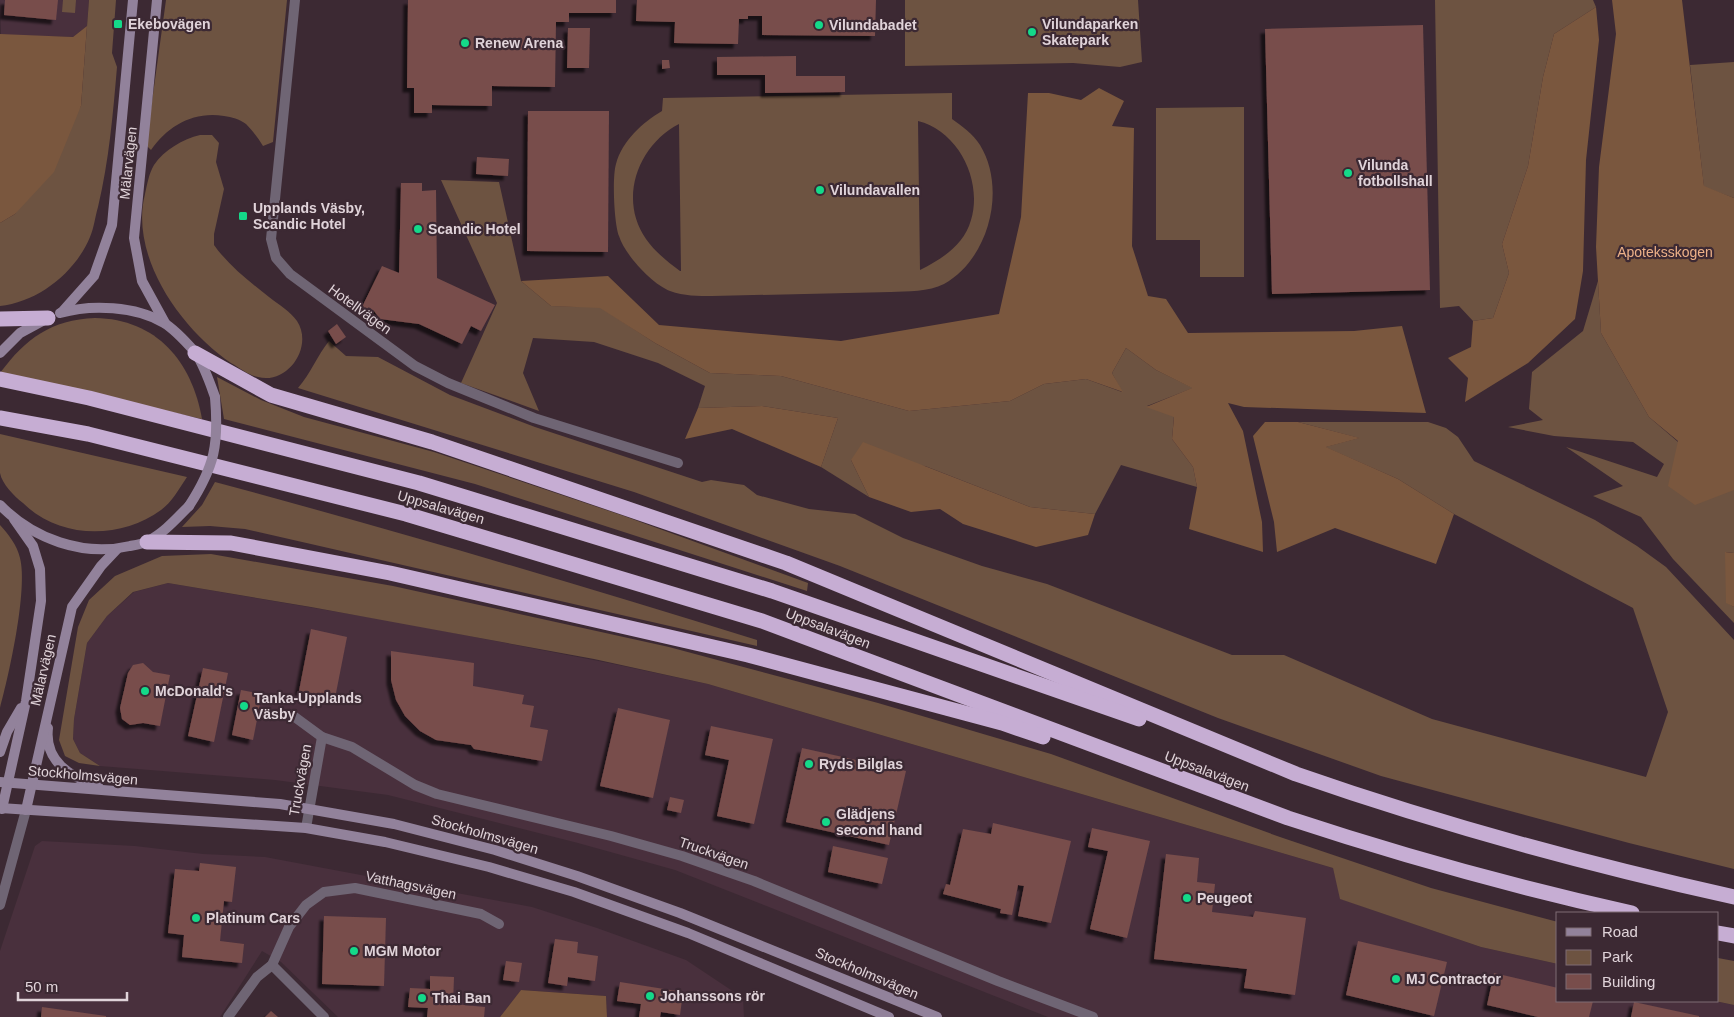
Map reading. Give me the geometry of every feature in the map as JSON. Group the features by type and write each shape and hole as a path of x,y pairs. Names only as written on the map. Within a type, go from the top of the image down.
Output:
{"highway":[{"path":"0,319 55,315"},
{"path":"195,353 271,395 432,442 786,563 1296,774 1377,803 1643,876 1734,897"},
{"name":"Uppsalavägen","path":"0,379 89,398 419,483 772,591 1296,774"},
{"name":"Uppsalavägen","path":"0,418 88,434 406,514 762,621 1288,818 1369,845 1565,898 1628,912"},
{"path":"148,542 232,543 390,573 748,655 1002,723 1288,818"},
{"path":"1719,933 1734,936"}],"main road":[{"name":"Mälarvägen","path":"55,315 94,276 112,225 133,0"},
{"name":"Mälarvägen","path":"157,0 134,238 142,281 165,323"},
{"path":"0,353 20,333 55,315 89,308 117,309 142,314 165,323 195,353 215,397 218,429 213,460 203,484 189,506 169,526 148,542 117,549 71,546 47,539 14,519 0,505"},
{"name":"Mälarvägen","path":"1,811 4,782 26,701 41,602 40,569 33,546 14,519"},
{"name":"Mälarvägen","path":"26,810 72,607 101,566 117,549"},
{"path":"53,690 48,732 49,750 56,762 67,773 110,790"},
{"name":"Mälarvägen","path":"0,752 8,732 26,701"},
{"name":"Stockholmsvägen","path":"4,782 310,808 394,824 495,850 680,912 932,1016"},
{"path":"1,811 26,810 306,828 384,842 489,867 574,892 688,933 889,1017"},
{"path":"831,992 874,1017"}],"street":[{"name":"Hotellvägen","path":"295,0 271,239 276,258 290,274 415,366 448,383 534,418 678,463"},
{"name":"Truckvägen","path":"292,715 322,737 352,748 415,785 437,794 611,836 682,856 754,882 989,978 1093,1017"},
{"name":"Truckvägen","path":"306,828 322,737"},
{"path":"0,905 26,810"},
{"name":"Vatthagsvägen","path":"228,1017 257,977 272,965 289,927 306,905 324,892 355,888 481,914 500,924"},
{"path":"272,965 324,1017"}],"shaded area":[{"path":"0,0 89,0 87,26 73,37 1,35"},
{"path":"168,583 397,622 708,684 1333,868 1341,899 1481,947 1556,964 1556,1002 1719,1002 1734,1005 1734,1017 1048,1017 675,870 578,843 388,795 275,780 100,766 80,753 73,739 74,719 87,643 107,616 134,592"},
{"path":"42,841 135,846 203,854 265,857 532,907 686,960 743,998 744,1017 607,1017 606,996 521,990 500,1017 338,1017 281,962 262,951 220,1017 0,1017 0,951 35,846"}],"green space":[{"path":"63,0 76,0 75,13 62,12"},
{"path":"89,0 116,0 112,53 117,67 112,120 102,190 93,230 75,262 54,284 28,299 0,306 0,223 15,214 81,106"},
{"path":"166,0 287,0 273,142 263,146 253,131 243,122 230,117 213,115 192,118 173,127 151,150 146,145"},
{"path":"905,0 1138,0 1142,62 1120,67 1073,63 905,66"},
{"path":"1435,0 1593,0 1596,7 1554,34 1543,77 1528,166 1502,244 1509,273 1493,318 1473,321 1459,306 1440,308"},
{"name":"Apoteksskogen","path":"1612,0 1682,0 1704,186 1734,198 1734,490 1695,505 1668,486 1678,441 1649,417 1601,333 1596,247 1599,167 1616,34"},
{"path":"1596,7 1599,40 1586,160 1583,271 1575,319 1528,363 1465,402 1468,378 1448,358 1471,347 1473,321 1493,318 1509,273 1502,244 1528,166 1543,77 1554,34"},
{"path":"87,26 81,106 54,172 15,214 0,223 0,34 73,37"},
{"path":"1734,62 1734,198 1704,187 1690,65"},
{"path":"1099,88 1124,101 1112,126 1134,128 1132,246 1148,296 1166,299 1188,333 1354,331 1402,326 1426,413 1244,407 1228,403 1243,431 1262,522 1263,552 1189,529 1197,487 1193,467 1172,439 1174,417 1146,407 1192,388 1156,370 1126,348 1112,373 1123,392 1086,379 1044,384 1010,401 909,411 781,376 710,373 655,343 600,308 551,306 521,281 608,276 659,325 841,341 999,314 1021,217 1028,93 1049,93 1081,100"},
{"path":"952,93 952,119 971,134 980,145 988,163 992,182 989,222 982,241 960,273 938,287 925,290 712,296 686,295 670,291 648,276 633,260 622,244 617,230 614,200 615,170 619,156 634,133 662,111 663,98","holes":["918,121 932,126 956,146 970,174 974,205 968,229 958,244 944,256 920,270","679,124 681,271 653,248 646,239 638,223 633,191 643,159 665,133"]},
{"path":"1244,107 1244,277 1200,277 1200,240 1156,240 1156,108"},
{"path":"200,135 212,135 219,143 216,162 224,189 214,234 214,245 240,273 291,314 297,321 301,331 302,342 295,362 288,370 279,375 269,378 251,375 213,349 178,312 152,266 145,242 142,218 148,179 154,165 168,150 187,139"},
{"path":"441,180 499,182 521,281 551,306 600,307 655,343 710,373 781,376 909,411 1010,401 1044,384 1086,379 1122,392 1112,373 1126,348 1156,370 1193,388 1147,406 1174,416 1172,439 1193,467 1197,487 1121,465 1095,514 1030,507 925,466 851,460 869,497 821,467 838,418 762,406 698,408 705,386 658,363 594,342 533,338 523,373 539,411 461,383 497,303"},
{"path":"1598,281 1601,333 1649,417 1734,490 1734,553 1726,552 1726,602 1734,607 1734,623 1673,559 1641,517 1593,496 1623,486 1566,447 1657,477 1664,464 1633,442 1554,436 1508,427 1543,420 1529,409 1532,372 1583,331"},
{"path":"95,318 117,320 136,326 153,335 168,348 180,362 190,379 202,419 0,373 20,350 41,333 65,323"},
{"path":"329,341 346,356 378,357 450,395 535,427 702,482 711,480 744,485 757,495 809,509 855,514 903,538 982,566 1047,584 1232,655 1284,655 1432,719 1646,777 1668,712 1633,608 1454,514 1398,479 1325,447 1359,438 1298,422 1428,422 1446,428 1458,437 1474,461 1595,520 1637,546 1666,567 1734,640 1734,869 1629,843 1381,776 1218,718 840,566 634,492 298,388"},
{"path":"217,377 261,400 304,417 434,452 624,516 808,583 807,591 475,484 224,419"},
{"path":"762,406 838,418 821,467 732,429 685,439 698,408"},
{"path":"1265,422 1298,422 1360,438 1326,447 1398,479 1454,514 1436,564 1335,528 1277,552 1274,522 1253,436"},
{"path":"0,434 187,477 169,503 145,520 127,527 109,530 90,531 72,529 54,524 38,515 16,497 6,485 0,473"},
{"path":"863,442 1030,507 1095,514 1088,535 1036,547 963,524 940,509 911,512 869,497 851,460"},
{"path":"215,482 419,539 622,599 757,640 757,646 245,529 210,526 182,527 202,505"},
{"path":"0,525 17,549 22,572 22,590 16,633 0,708"},
{"path":"1725,552 1734,553 1734,607 1726,603"},
{"path":"211,554 393,586 669,647 878,703 1051,754 1280,837 1431,888 1556,921 1556,964 1481,947 1340,899 1333,868 708,684 594,659 168,583 133,592 107,616 87,643 74,719 73,739 80,753 100,766 79,763 65,756 59,740 78,627 89,600 115,576 162,556"},
{"path":"1719,958 1734,961 1734,1005 1719,1002"},
{"path":"521,990 606,996 607,1017 500,1017"}],"building":[{"path":"5,0 58,0 56,20 4,15"},
{"name":"Renew Arena","path":"408,0 616,0 616,13 569,13 569,22 556,22 555,87 492,86 492,106 432,105 432,113 414,113 414,88 407,88"},
{"path":"637,0 876,0 875,36 762,35 762,16 748,16 748,19 739,19 738,44 674,43 675,22 636,21"},
{"name":"Vilunda fotbollshall","path":"1423,25 1430,290 1272,294 1265,29"},
{"path":"568,28 590,28 589,68 567,68"},
{"path":"796,56 796,76 845,76 845,92 765,93 765,75 717,75 717,57"},
{"path":"662,60 669,60 670,68 662,69"},
{"path":"528,111 609,111 608,252 527,251"},
{"path":"477,157 509,159 508,176 476,174"},
{"name":"Scandic Hotel","path":"401,183 422,183 422,191 436,190 437,278 495,305 481,331 471,326 462,344 419,324 380,319 374,311 362,307 382,266 399,273"},
{"path":"337,324 346,337 336,344 328,331"},
{"path":"311,629 347,637 335,698 299,691"},
{"path":"391,651 474,663 473,686 524,695 522,704 534,706 530,727 548,730 542,761 474,749 471,745 436,740 420,731 405,716 396,700 391,680"},
{"name":"McDonald's","path":"143,663 153,672 170,675 160,726 143,723 130,725 122,719 120,708 128,673 133,665"},
{"path":"203,668 228,673 214,742 188,736"},
{"path":"241,690 262,694 253,740 232,735"},
{"path":"618,708 670,720 653,798 600,786"},
{"path":"711,726 773,739 754,824 717,816 729,760 705,755"},
{"path":"802,748 906,771 889,845 786,822"},
{"path":"670,797 684,800 681,813 667,810"},
{"path":"993,823 1071,841 1051,923 1018,916 1024,886 1018,885 1012,915 1000,913 1001,909 943,894 946,884 950,885 963,829 991,834"},
{"path":"1092,828 1150,841 1127,938 1090,929 1108,851 1088,847"},
{"path":"833,846 888,858 882,884 828,872"},
{"name":"Peugeot","path":"1166,854 1199,858 1197,882 1215,884 1212,912 1253,917 1255,911 1306,918 1295,995 1244,988 1247,969 1154,959"},
{"name":"Platinum Cars","path":"200,863 236,867 232,902 224,901 220,941 244,944 242,963 182,957 184,935 168,933 175,869 199,871"},
{"name":"MGM Motor","path":"324,916 386,918 384,986 322,984"},
{"path":"555,939 578,942 577,953 598,956 595,981 568,977 567,986 548,983"},
{"name":"MJ Contractor","path":"1358,941 1447,962 1434,1016 1346,995"},
{"path":"506,961 522,963 519,982 503,980"},
{"path":"1494,973 1556,988 1556,1002 1593,1002 1589,1017 1538,1017 1487,1005"},
{"path":"430,976 454,977 453,1004 485,1007 484,1017 427,1017 428,1008 408,1007 410,988 430,989"},
{"name":"Johanssons rör","path":"620,982 683,992 680,1015 661,1012 660,1017 639,1017 641,1004 617,1001"},
{"path":"1634,1002 1699,1016 1699,1017 1631,1017"},
{"path":"42,1007 106,1016 106,1017 41,1017"},
{"path":"271,1011 278,1017 265,1017"}],"place":[{"name":"Ekebovägen","path":"118,24"},
{"name":"Vilundabadet","path":"819,25"},
{"name":"Vilundaparken Skatepark","path":"1032,32"},
{"name":"Renew Arena","path":"465,43"},
{"name":"Vilunda fotbollshall","path":"1348,173"},
{"name":"Vilundavallen","path":"820,190"},
{"name":"Upplands Väsby, Scandic Hotel","path":"243,216"},
{"name":"Scandic Hotel","path":"418,229"},
{"name":"McDonald's","path":"145,691"},
{"name":"Tanka-Upplands Väsby","path":"244,706"},
{"name":"Ryds Bilglas","path":"809,764"},
{"name":"Glädjens second hand","path":"826,822"},
{"name":"Peugeot","path":"1187,898"},
{"name":"Platinum Cars","path":"196,918"},
{"name":"MGM Motor","path":"354,951"},
{"name":"MJ Contractor","path":"1396,979"},
{"name":"Johanssons rör","path":"650,996"},
{"name":"Thai Ban","path":"422,998"}]}
